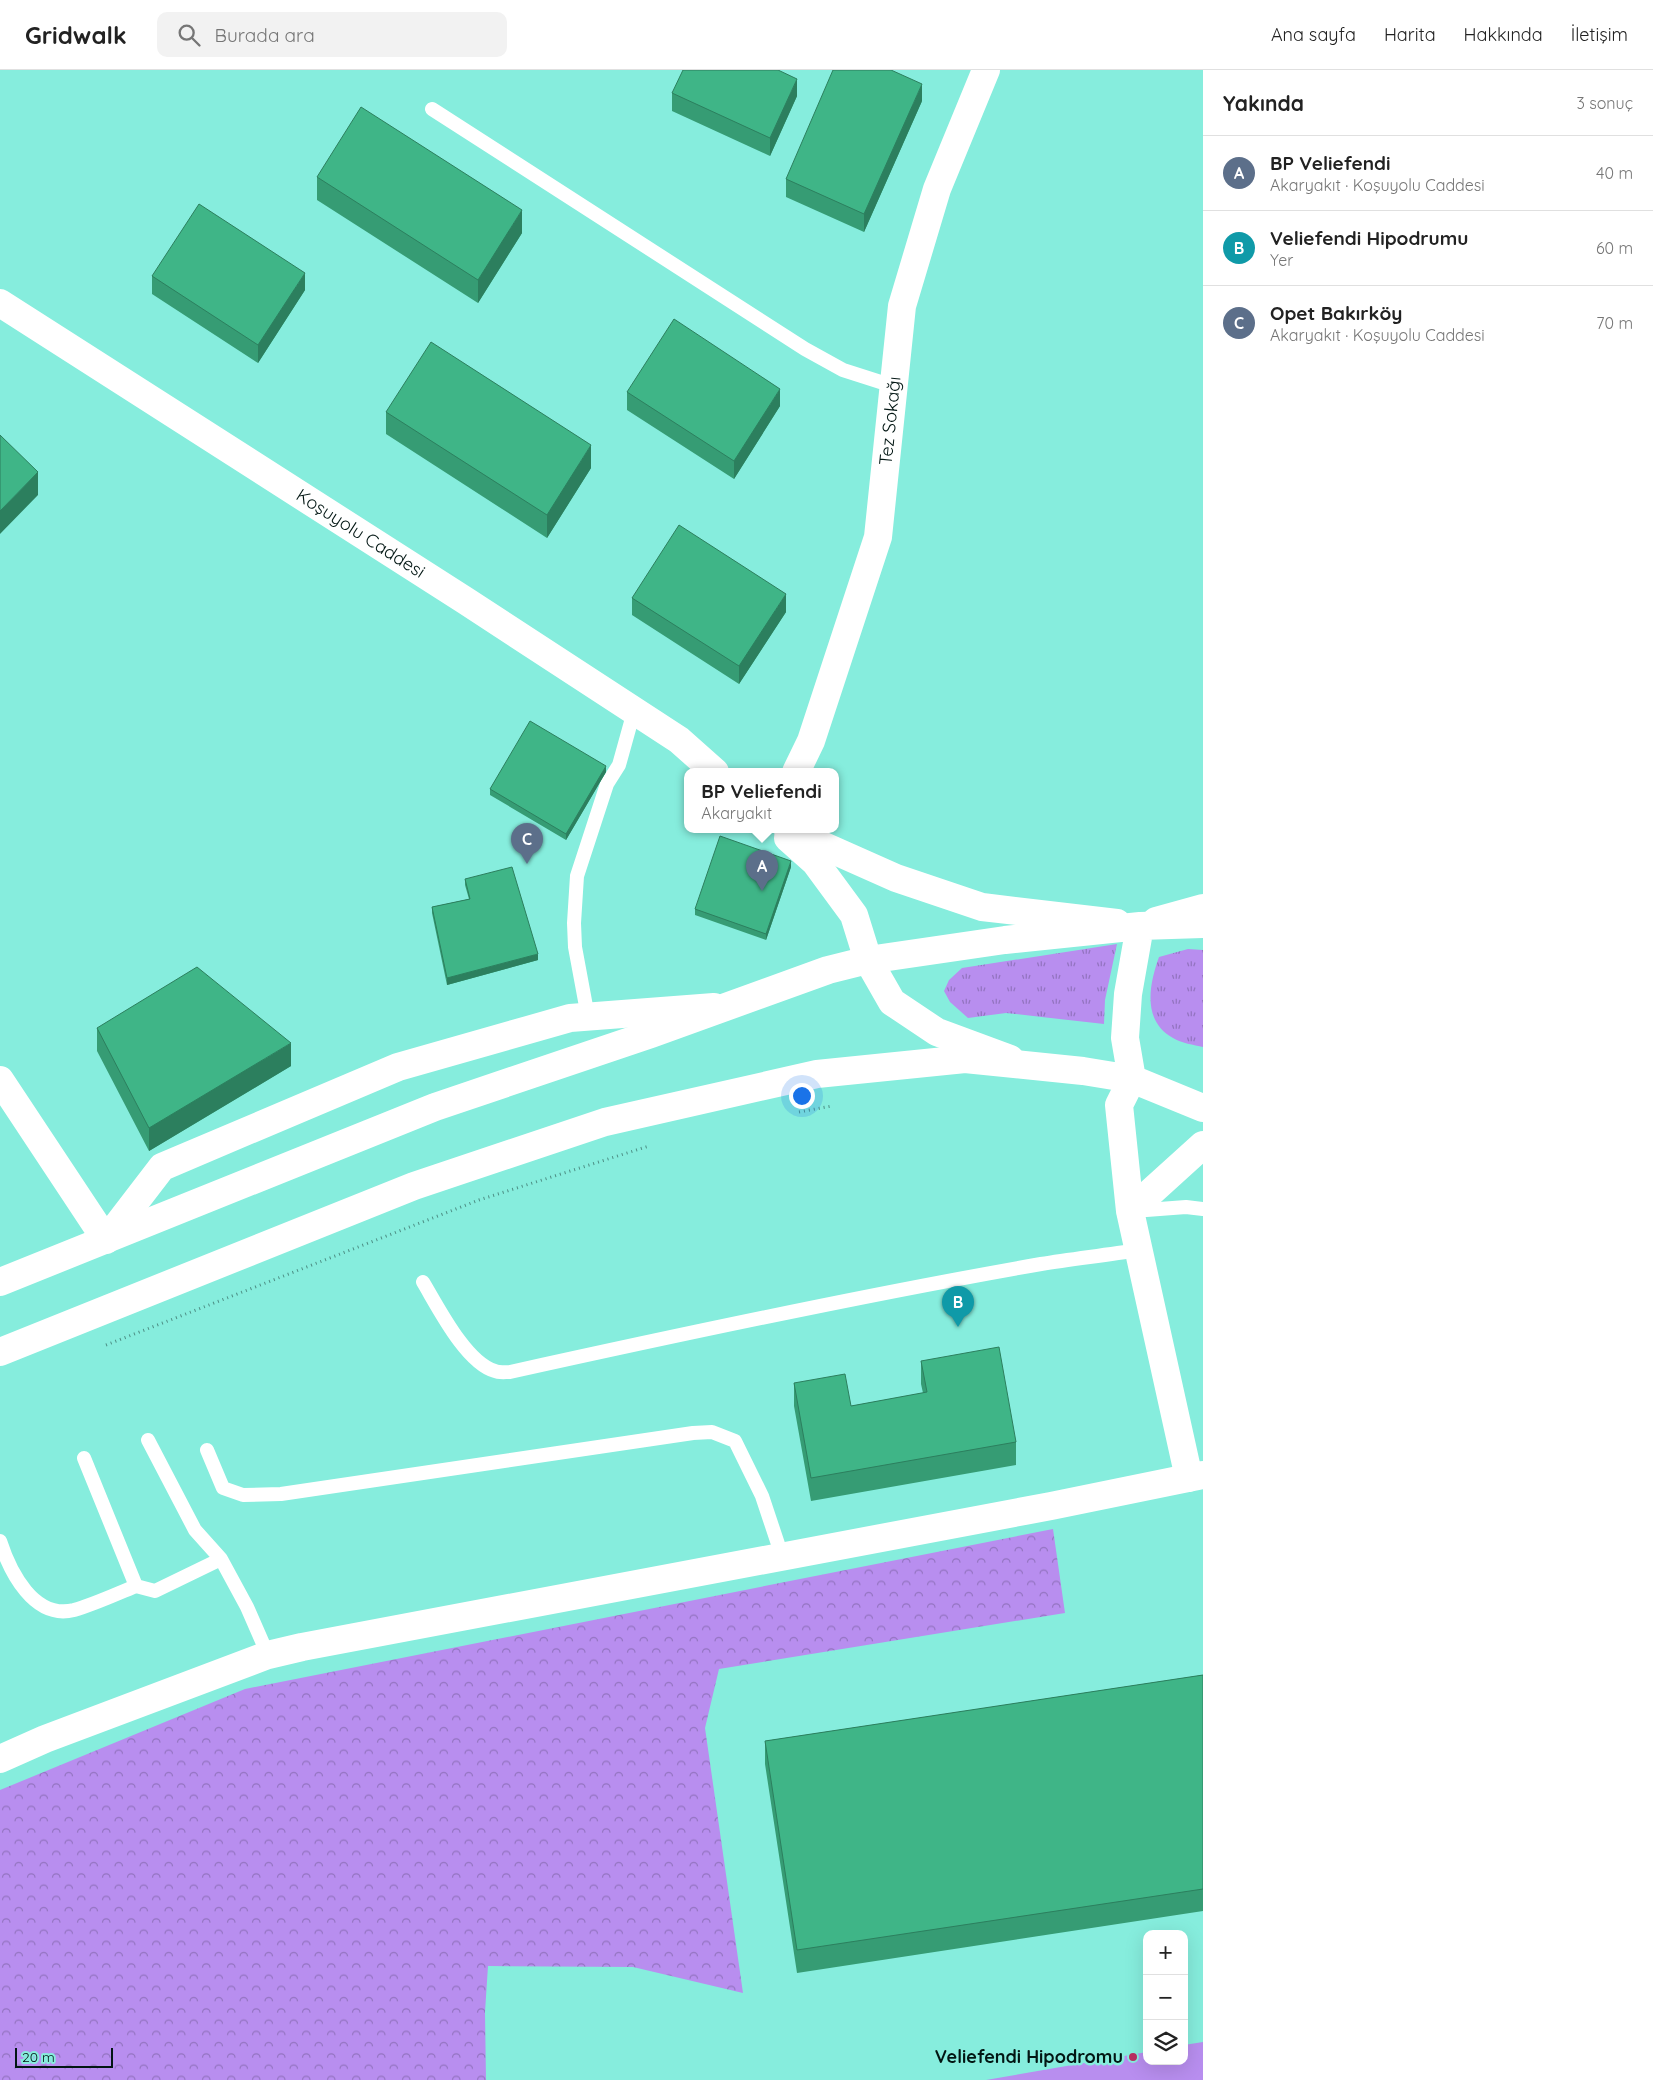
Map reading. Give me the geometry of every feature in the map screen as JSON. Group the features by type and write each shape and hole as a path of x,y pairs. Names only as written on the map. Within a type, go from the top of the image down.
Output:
{"street":[{"name":"Tez Sokağı","path":"798,768 811,742 878,537 902,306 937,189 986,70"},
{"name":"Koşuyolu Caddesi","path":"0,303 449,590 679,740 710,768"},
{"path":"783,833 815,862 854,915 868,960 892,1002 937,1032 1026,1065"},
{"path":"795,833 896,878 982,907 1140,926 1203,908"},
{"path":"0,1282 435,1107 828,970 868,960 1004,940 1140,926 1203,924"},
{"path":"0,1759 45,1739 268,1655 1196,1476 1138,1250 1130,1211 1119,1105 1132,1079 1126,1038 1126,1020 1128,994 1140,926"},
{"path":"106,1240 162,1167 398,1067 570,1018 728,1006"},
{"path":"0,1352 414,1186 605,1122 816,1074 966,1059 1083,1070 1132,1079 1203,1108"},
{"path":"0,1080 106,1240"},
{"path":"1130,1211 1203,1145"}],"lane":[{"path":"432,109 805,349 843,370 893,386"},
{"path":"588,1017 575,947 574,923 577,876 604,792 619,766 634,711"},
{"path":"1130,1211 1186,1207 1203,1209"},
{"path":"423,1282 456,1337 479,1363 495,1371 510,1372 884,1294 1042,1264 1138,1250"},
{"path":"206,1450 223,1488 243,1495 281,1494 693,1433 712,1432 735,1441 762,1496 782,1556"},
{"path":"148,1440 196,1530 221,1559 248,1607 268,1655"},
{"path":"84,1458 136,1586"},
{"path":"0,1541 11,1571 33,1600 54,1610 73,1610 136,1586 155,1591 221,1559"}],"path":[{"path":"797,1112 835,1105"},
{"path":"102,1347 480,1200 655,1144"}],"green space":[{"path":"1117,944 1105,1000 1104,1024 1006,1013 968,1018 950,1002 944,991 949,980 962,968"},
{"path":"1188,949 1203,950 1203,1047 1173,1038 1163,1031 1156,1022 1152,1012 1151,990 1159,957"},
{"path":"1053,1529 1065,1613 719,1669 705,1728 743,1993 633,1967 488,1966 485,2012 486,2080 0,2080 0,1790 245,1689"},
{"name":"Veliefendi Hipodromu","path":"1203,2042 1203,2080 986,2080 1143,2053 1143,2065 1188,2065 1188,2044"}],"building":[{"path":"683,70 778,70 797,79 770,138 672,93"},
{"path":"833,70 891,70 922,84 864,214 786,179"},
{"path":"361,107 522,210 478,280 317,177"},
{"path":"199,204 305,273 258,345 152,276"},
{"path":"674,319 780,389 734,461 627,392"},
{"path":"431,342 591,445 547,515 386,412"},
{"path":"0,435 38,472 0,511"},
{"path":"679,525 786,594 739,666 632,598"},
{"path":"530,721 606,766 566,834 490,789"},
{"path":"720,836 791,861 766,934 695,909"},
{"path":"512,867 538,954 447,978 432,907 470,899 465,879"},
{"path":"197,967 291,1043 149,1128 97,1028"},
{"path":"999,1347 1016,1442 811,1478 794,1383 845,1374 851,1406 927,1392 921,1361"},
{"path":"1203,1675 1203,1889 797,1950 765,1741"}],"place":[{"name":"Opet Bakırköy","path":"527,864"},
{"name":"BP Veliefendi","path":"762,891"},
{"name":"Veliefendi Hipodrumu","path":"958,1327"},
{"name":"Veliefendi Hipodromu","path":"1133,2057"}]}
